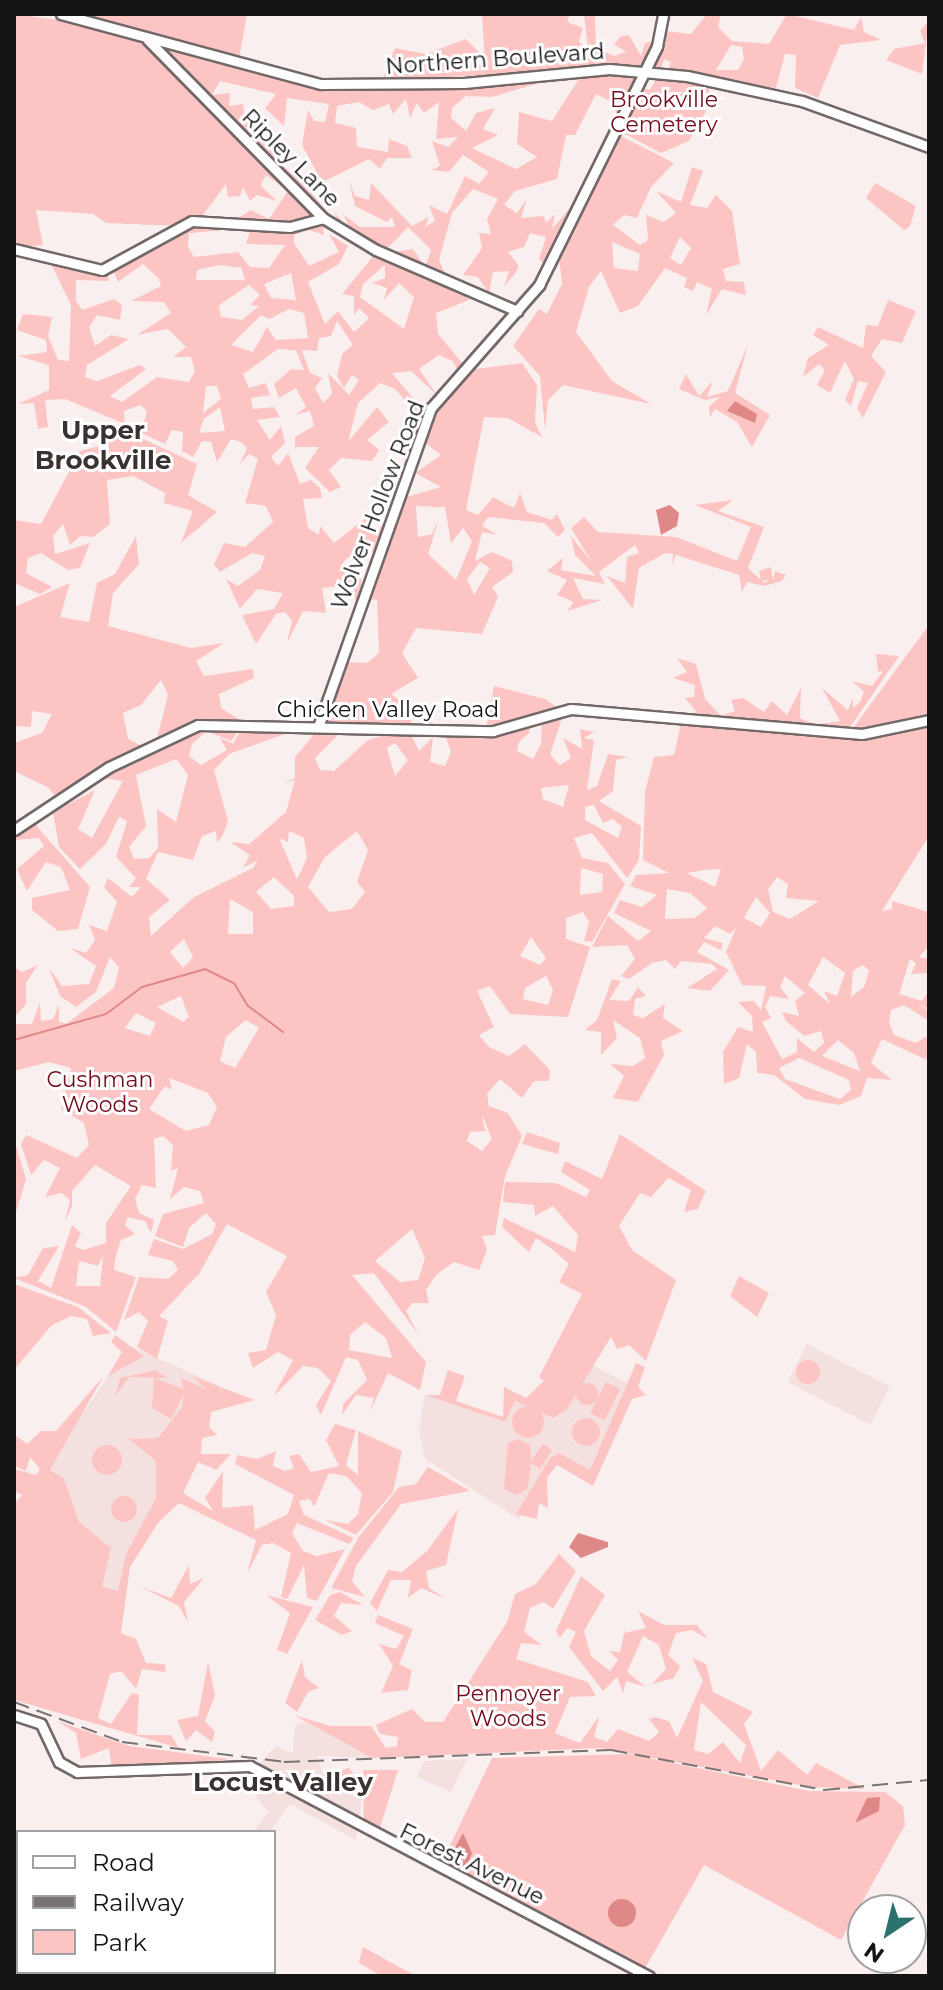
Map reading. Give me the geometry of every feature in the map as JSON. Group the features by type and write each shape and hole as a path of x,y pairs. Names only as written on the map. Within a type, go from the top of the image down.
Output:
{"main road":[{"name":"Northern Boulevard","path":"61,14 274,76 344,86 645,71 802,101 929,147"},
{"name":"Wolver Hollow Road","path":"319,724 431,408 545,275 645,71 663,14"},
{"name":"Ripley Lane","path":"148,40 323,218 376,250 517,311"},
{"path":"14,249 102,270 192,221 290,227 323,218"},
{"name":"Chicken Valley Road","path":"14,830 185,728 319,724 493,731 582,709 862,734 929,720"},
{"name":"Forest Avenue","path":"14,1715 41,1724 59,1762 77,1772 151,1764 197,1771 228,1763 281,1783 649,1976"}],"shaded area":[{"path":"735,401 757,414 755,423 727,411"},
{"path":"670,505 679,513 677,526 661,535 656,510"},
{"path":"807,1344 890,1386 870,1425 787,1382"},
{"path":"130,1346 218,1385 126,1563 120,1633 35,1481"},
{"path":"587,1362 634,1387 594,1482 553,1462 519,1519 425,1459 419,1431 425,1395 504,1422 515,1401 553,1418"},
{"path":"578,1533 608,1542 608,1547 581,1558 569,1547"},
{"path":"305,1721 372,1758 318,1756 325,1787 362,1797 356,1840 290,1804 271,1830 254,1830 268,1812 256,1798 264,1778 255,1768 276,1746 293,1754 295,1725"},
{"path":"467,1759 451,1792 417,1777 424,1761"},
{"path":"880,1797 879,1811 855,1823 867,1798"},
{"path":"463,1833 472,1853 466,1869 448,1860"},
{"path":"622,1899 632,1903 636,1913 632,1923 622,1927 612,1923 608,1913 612,1903"}],"green space":[{"path":"14,14 88,24 322,86 536,84 492,97 466,96 452,108 451,118 466,131 476,113 495,108 483,129 498,135 472,148 516,169 537,157 517,144 519,112 552,121 582,74 638,76 618,121 614,103 596,94 575,135 566,135 557,179 515,191 504,205 517,213 527,199 521,218 544,216 546,223 555,214 552,229 570,208 545,264 539,259 546,237 530,233 524,247 508,252 519,266 515,274 504,286 509,271 493,272 489,294 478,277 463,275 482,248 479,233 491,234 487,219 498,199 473,189 452,213 439,260 447,278 463,280 469,300 436,313 438,334 468,370 522,363 537,385 535,422 542,437 508,418 484,417 466,510 478,515 493,497 514,508 520,493 527,512 552,520 557,514 565,530 558,537 544,523 488,517 482,526 498,535 482,532 475,561 492,552 512,561 513,572 492,587 498,597 482,634 416,628 402,653 418,678 391,694 414,710 410,727 324,722 344,662 367,663 379,653 377,599 356,602 353,585 322,588 326,613 303,611 287,643 292,621 285,612 276,614 256,644 242,615 274,609 283,593 257,589 240,609 226,579 238,586 260,570 265,556 252,553 220,572 214,564 224,543 245,547 273,522 266,506 245,503 258,459 249,454 240,464 247,448 241,442 231,439 217,462 211,442 202,441 193,457 182,451 183,432 172,430 165,444 141,433 147,411 140,405 124,411 125,424 65,399 45,400 48,427 38,429 34,403 18,404 49,390 49,365 18,356 47,352 46,340 17,330 23,314 52,317 48,336 58,360 69,361 71,305 48,258 72,269 107,272 109,281 76,280 76,301 82,310 114,299 122,305 120,320 97,315 89,327 95,346 111,335 129,339 87,365 85,377 97,381 140,365 146,369 110,396 122,402 157,377 189,382 195,371 191,357 173,357 186,347 168,329 137,335 171,313 164,302 131,301 161,286 159,279 143,264 118,282 112,268 189,223 229,224 251,210 269,219 288,191 266,175 260,185 277,201 257,195 250,201 243,187 240,196 228,197 226,184 203,215 171,225 106,223 93,214 36,210 43,245 14,248","holes":["220,81 276,94 265,108 284,126 287,98 329,104 325,122 314,121 308,110 302,145 320,178 311,185 298,179 276,160 264,136 254,145 247,133 256,119 245,120 243,104 229,106 230,93 212,95","406,99 410,118 417,103 424,113 439,102 436,139 458,137 448,147 432,141 440,166 431,170 449,172 463,155 489,172 479,184 465,176 447,214 429,205 435,221 425,227 429,217 412,226 371,183 369,200 355,196 349,181 355,206 387,222 392,217 395,227 360,227 343,214 351,231 335,213 338,227 309,189 369,159 380,169 387,158 412,158 407,146 389,139 388,152 357,147 356,128 335,123 337,106 359,102 373,110 389,104 393,114","251,227 246,244 285,245 269,268 250,267 238,252 194,257 188,247 189,233","323,227 375,254 342,294 354,296 354,315 359,308 369,318 354,332 338,311 325,324 308,282 339,264 348,246 329,234 339,252 309,266 294,243 294,235 309,230 324,235","408,227 431,250 425,267 413,249 382,254","218,265 241,267 245,280 196,280 197,270","385,265 385,278 372,283 387,288 384,300 399,283 414,297 404,329 360,297 363,284","291,273 296,300 271,298 264,284","249,285 260,295 250,305 259,306 242,320 221,317 219,305","289,309 304,313 308,338 276,340 267,327 253,352 231,345 261,315 269,319","337,321 353,345 342,354 337,376 344,388 352,375 359,380 349,395 328,373 332,394 323,403 315,388 322,378 310,373 302,350 317,351 319,338 331,336","278,349 296,350 304,370 291,369 274,384 279,398 296,388 306,407 295,415 310,411 314,426 295,437 295,447 319,447 305,468 330,492 341,487 329,470 341,458 372,461 379,450 367,440 389,422 377,407 348,442 358,403 380,383 395,389 416,412 408,429 418,430 424,411 392,373 411,371 437,395 419,369 439,355 453,361 458,371 421,440 441,455 415,473 441,487 406,497 387,534 387,520 376,532 367,517 334,543 320,526 319,535 308,528 303,499 322,498 320,488 311,480 300,484 288,453 278,466 271,457 285,443 281,426 270,440 257,420 280,417 274,407 253,409 251,398 270,395 266,383 249,388 243,374","206,386 217,386 221,399 203,413","220,407 225,431 199,433 204,419","416,506 445,507 451,543 463,528 472,541 456,580 428,554 439,519 432,534 418,537","365,543 375,554 361,593 361,578 347,576 343,562","480,562 490,568 474,595 467,579"]},
{"path":"72,14 247,14 238,64"},
{"path":"482,14 570,14 567,22 583,28 579,41 588,50 584,14 595,14 596,48 614,56 626,52 614,44 621,36 629,35 641,56 645,43 657,41 640,66 382,81 395,48 426,54 466,39 479,52 473,66 485,64"},
{"path":"707,14 721,14 718,27 732,41 769,44 787,14 854,30 861,17 864,32 881,40 840,45 818,98 795,88 796,55 785,54 776,88 668,70 671,62 664,59 661,68 650,67 665,31 691,34","holes":["731,45 742,47 744,59 738,70 716,70"]},
{"path":"929,20 922,74 886,60 894,49 925,43 920,31"},
{"name":"Brookville Cemetery","path":"658,76 710,83 706,111 689,141 661,153 619,131 640,87 650,90"},
{"path":"617,134 674,163 651,187 637,218 624,215 613,225 640,245 648,240 646,215 664,222 676,213 656,191 681,202 692,167 703,171 690,205 707,208 716,195 732,211 740,264 723,269 726,281 744,282 746,295 722,289 706,315 712,289 697,282 693,291 684,287 687,278 665,268 638,306 620,313 601,271 589,287 576,332 612,381 651,404 563,385 548,400 545,430 540,376 513,346 539,309 547,314 562,284 559,257","holes":["680,237 691,248 681,265 670,258","612,242 640,254 638,271 614,268"]},
{"path":"875,183 916,206 910,226 904,230 866,198"},
{"path":"888,300 916,311 902,343 882,339 871,356 886,372 863,418 857,408 868,383 858,381 851,406 845,400 854,379 845,361 830,393 817,385 825,370 819,364 803,377 808,358 829,345 813,335 818,327 863,348 866,325 878,326"},
{"path":"748,344 735,393 770,415 752,447 737,422 715,409 710,417 709,407 720,397 705,400 679,389 686,374 699,396 713,381 707,397 728,391"},
{"path":"122,429 197,464 188,495 217,512 181,543 193,511 164,503 165,493 133,476 107,480 110,524 93,537 80,536 70,545 63,524 53,536 55,554 90,543 80,568 68,570 41,553 28,558 26,573 52,587 40,594 14,583 14,520 41,524 80,451 107,444"},
{"path":"733,500 718,511 764,527 748,568 761,580 759,571 771,567 773,580 775,571 786,575 782,581 764,586 747,582 742,592 739,575 676,555 672,565 673,554 665,553 639,568 633,609 607,576 625,583 627,557 639,553 635,545 599,572 605,584 573,578 583,599 602,600 567,611 574,602 557,595 567,580 547,571 563,558 561,570 596,576 575,555 571,536 591,561 571,528 584,517 598,532 676,537 737,561 751,527 695,505"},
{"path":"136,536 139,564 113,593 108,626 191,648 224,643 196,661 204,676 253,669 254,678 219,694 221,708 250,726 197,722 155,746 168,695 161,680 141,705 123,713 128,739 148,749 109,764 58,800 49,788 14,771 14,743 42,733 52,714 32,711 31,727 14,726 14,607 70,583 60,617 89,622 97,583 115,574"},
{"path":"929,625 929,717 850,732"},
{"path":"876,654 899,656 846,733 703,720 685,698 694,697 695,685 673,678 687,672 677,658 696,664 705,699 721,716 735,711 731,700 743,698 764,712 772,701 787,715 801,688 800,718 816,725 840,721 822,688 848,710 853,698 853,708 864,692 852,681 872,686 883,671 878,672"},
{"name":"Cushman Woods","path":"494,686 545,699 564,712 550,755 560,765 571,758 563,738 582,749 580,729 594,732 584,738 594,740 587,790 597,786 608,754 628,757 616,760 613,791 599,801 641,826 639,860 627,878 592,833 574,838 582,858 608,863 625,884 592,942 584,941 589,922 583,912 566,918 566,939 590,947 568,1017 510,1014 490,986 477,991 494,1027 479,1035 489,1047 509,1056 525,1044 550,1070 549,1081 534,1081 522,1098 500,1079 487,1094 489,1106 508,1113 522,1136 505,1176 495,1235 482,1236 487,1250 479,1270 454,1262 436,1275 426,1290 429,1303 412,1303 406,1311 419,1336 374,1273 352,1275 426,1362 420,1390 388,1373 370,1412 374,1398 356,1395 342,1415 343,1404 367,1380 358,1360 346,1357 321,1415 316,1405 331,1381 318,1368 303,1366 273,1397 293,1360 278,1352 253,1368 248,1353 266,1350 276,1315 266,1292 287,1256 227,1224 199,1274 159,1316 168,1321 157,1359 137,1347 148,1321 139,1312 124,1320 139,1277 168,1279 178,1270 173,1261 148,1255 154,1239 183,1249 212,1234 216,1224 206,1213 189,1228 183,1247 155,1236 163,1214 204,1203 200,1191 184,1187 170,1199 178,1168 171,1171 173,1145 163,1136 154,1139 156,1188 142,1185 135,1199 139,1213 154,1220 151,1233 145,1221 128,1217 125,1225 135,1234 121,1240 115,1259 114,1270 136,1277 116,1332 86,1307 14,1278 28,1275 43,1248 59,1246 38,1281 51,1288 72,1225 81,1233 75,1246 83,1250 106,1243 106,1223 131,1186 95,1165 72,1191 72,1206 65,1222 70,1200 62,1193 45,1197 60,1168 44,1160 31,1175 21,1144 26,1135 77,1158 89,1145 84,1123 61,1109 71,1068 49,1062 14,1071 14,1024 32,1024 40,1002 41,1021 53,1019 59,1005 59,1021 66,1024 114,988 119,968 110,957 96,992 76,1007 60,996 49,968 62,986 89,984 96,966 70,948 86,953 95,940 89,925 107,931 117,902 104,887 108,878 132,897 141,887 129,887 136,878 116,857 127,821 119,817 106,844 80,869 59,847 53,812 95,790 78,829 92,838 123,781 103,778 109,769 149,756 190,729 239,729 231,741 207,731 192,744 189,756 201,765 227,750 219,737 233,744 241,729 305,727 229,754 214,770 228,821 223,835 217,843 216,831 202,836 193,860 158,852 146,879 170,900 149,917 151,936 194,897 253,868 258,860 243,868 250,855 230,842 249,844 286,812 295,780 283,783 295,778 295,757 321,726 345,728 315,758 320,770 334,771 368,740 389,734 411,735 419,751 433,737 430,762 445,766 451,752 445,734 486,729","holes":["542,718 541,744 533,759 517,751 519,742 530,732 527,723","395,743 408,760 395,776 387,748","176,759 188,775 176,822 157,809 158,848 149,858 134,859 129,847 146,826 136,775","569,785 563,807 543,799 541,788","594,805 603,823 613,819 622,827 618,838 585,820 585,807","289,831 304,838 307,858 297,879 279,838 288,842","357,831 368,850 357,882 365,892 352,909 329,912 308,887 325,857","581,868 603,874 602,892 580,895","274,877 294,896 294,906 271,909 256,892","230,899 253,912 253,934 228,934","531,937 546,958 540,965 520,956","184,939 193,957 183,968 170,952","546,976 553,990 548,1005 523,999 525,988","181,996 189,1017 183,1022 157,1007","136,1013 156,1023 150,1036 125,1028","246,1020 259,1028 235,1068 220,1061 226,1037","169,1078 208,1093 217,1107 209,1125 186,1131 149,1109 165,1086 172,1090","482,1115 492,1139 482,1151 467,1141 470,1132 485,1131","412,1229 425,1258 418,1280 400,1282 375,1261","103,1256 100,1286 76,1286 79,1261 98,1266","365,1322 386,1338 392,1358 349,1350 350,1335"]},
{"path":"929,722 929,836 882,911 892,909 892,901 929,912 929,946 919,957 929,959 929,973 911,974 916,963 910,959 899,994 922,1001 929,990 929,1009 918,1004 929,1011 929,1021 904,1005 891,1010 889,1023 894,1035 916,1043 929,1035 929,1061 882,1039 871,1063 892,1080 867,1078 861,1096 839,1105 805,1099 774,1075 757,1073 756,1052 747,1044 739,1078 724,1084 723,1052 738,1027 753,1032 752,1016 738,1002 754,1001 761,1010 766,986 742,985 726,952 736,928 730,934 715,926 704,938 723,943 721,950 704,942 697,952 729,970 710,991 687,988 717,969 712,964 681,961 675,969 666,960 652,963 629,979 621,976 635,959 627,945 592,947 608,916 638,941 651,931 614,913 620,900 642,907 657,895 630,886 636,875 669,873 643,860 645,792 654,757 674,755 681,723 861,736","holes":["721,869 715,887 687,873 705,870","777,877 788,884 786,898 819,901 790,919 773,912 768,889","667,889 690,893 707,908 695,918 665,919","756,897 770,913 761,927 744,918","823,957 845,973 837,996 824,991 830,1004 808,985","863,965 869,971 864,987 851,997 853,971","785,976 805,993 795,1001 799,1016 782,1012 786,1021 804,1036 821,1031 824,1043 814,1052 797,1038 797,1052 782,1059 762,1022 771,1018 765,1007 770,996 789,999 780,987","838,1040 854,1053 860,1071 822,1056","799,1058 849,1080 851,1090 840,1099 785,1079 779,1068"]},
{"path":"33,822 90,887 78,929 58,931 32,910 32,898 70,890 61,867 46,862 27,891 17,869 44,846 39,838 14,840 14,833"},
{"path":"38,965 26,983 26,1004 14,1018 14,967 22,972"},
{"path":"612,979 621,981 609,1000 629,1001 638,987 646,996 635,999 633,1015 643,1018 665,1004 663,1018 683,1031 661,1041 664,1055 638,1102 613,1098 624,1076 610,1064 633,1066 645,1058 640,1038 613,1020 617,1038 601,1055 601,1032 585,1030 597,1020"},
{"path":"527,1132 560,1143 558,1154 522,1144"},
{"path":"620,1134 706,1191 698,1209 684,1212 691,1190 668,1178 651,1197 640,1193 619,1226 632,1250 676,1280 646,1361 629,1345 617,1349 611,1337 567,1409 553,1418 515,1401 505,1422 425,1395 440,1395 448,1370 465,1376 456,1401 503,1417 504,1387 526,1398 544,1381 539,1377 582,1294 559,1282 569,1264 536,1238 529,1252 502,1227 504,1218 575,1252 578,1235 553,1206 535,1216 534,1205 503,1202 505,1182 556,1183 586,1197 590,1190 561,1172 565,1161 602,1179"},
{"path":"14,1139 26,1179 14,1219"},
{"path":"739,1276 769,1293 757,1317 730,1296"},
{"path":"14,1284 78,1307 111,1333 93,1336 87,1319 71,1316 52,1325 14,1370"},
{"path":"115,1335 144,1356 108,1376 122,1352 111,1342"},
{"path":"808,1360 816,1364 820,1372 816,1380 808,1384 800,1380 796,1372 800,1364"},
{"path":"636,1363 645,1367 638,1387 646,1395 632,1399 593,1486 557,1465 547,1478 548,1508 539,1503 537,1519 516,1514 550,1458 559,1453 590,1470"},
{"path":"156,1370 167,1378 129,1377 115,1397 120,1378"},
{"path":"191,1376 255,1400 211,1412 209,1427 217,1435 202,1438 201,1454 231,1454 216,1470 198,1462 183,1493 213,1511 205,1498 223,1471 222,1508 253,1505 255,1530 288,1514 294,1495 235,1464 237,1455 257,1459 276,1451 273,1466 285,1471 294,1468 289,1456 299,1454 311,1472 339,1466 326,1440 335,1424 356,1430 346,1465 358,1475 358,1431 402,1451 393,1492 356,1535 325,1520 348,1524 358,1514 362,1493 346,1476 329,1473 314,1507 310,1499 299,1501 304,1515 354,1538 349,1544 297,1523 292,1533 303,1551 317,1556 345,1549 317,1601 307,1598 304,1565 287,1599 281,1597 291,1553 273,1543 262,1545 247,1574 256,1540 179,1503 158,1523 130,1567 121,1633 136,1639 146,1663 165,1664 166,1672 142,1669 136,1689 121,1671 110,1674 98,1718 111,1724 132,1693 139,1695 137,1735 171,1735 179,1748 14,1700 14,1504 22,1495 14,1491 14,1469 36,1475 40,1469 30,1457 26,1471 14,1466 14,1434 27,1444 41,1431 56,1431 103,1377 50,1470 64,1479 79,1522 111,1548 102,1587 118,1591 126,1554 156,1498 156,1461 129,1439 158,1438 182,1407 184,1394 171,1419 152,1408 154,1378 183,1389 181,1378 208,1390"},
{"path":"606,1382 620,1389 604,1420 590,1413"},
{"path":"583,1383 591,1383 598,1394 591,1405 583,1405 576,1398 576,1390"},
{"path":"528,1406 539,1411 544,1422 539,1433 528,1438 517,1433 512,1422 517,1411"},
{"path":"586,1418 596,1422 600,1432 596,1442 586,1446 576,1442 572,1432 576,1422"},
{"path":"518,1439 530,1445 531,1461 543,1444 552,1450 540,1469 531,1463 528,1488 517,1495 504,1489 508,1443"},
{"path":"107,1445 118,1449 122,1460 118,1471 107,1475 96,1471 92,1460 96,1449"},
{"path":"428,1467 470,1491 401,1504 356,1566 352,1581 365,1597 331,1588 358,1538 399,1487 416,1484"},
{"path":"124,1496 134,1499 137,1509 134,1519 124,1522 114,1519 111,1509 114,1499"},
{"path":"458,1509 446,1565 426,1571 429,1588 446,1599 421,1588 408,1598 411,1580 391,1580 377,1611 370,1603 388,1570 402,1572 427,1551"},
{"name":"Pennoyer Woods","path":"559,1554 576,1571 553,1609 544,1602 530,1608 524,1632 542,1645 521,1643 516,1659 588,1682 596,1696 570,1697 555,1733 580,1743 599,1716 594,1737 607,1742 618,1729 649,1741 659,1732 649,1719 655,1717 669,1721 677,1738 703,1681 692,1658 706,1664 713,1692 753,1712 744,1724 761,1771 778,1750 807,1775 816,1763 865,1789 810,1787 600,1748 372,1758 294,1715 330,1726 371,1726 386,1748 397,1746 398,1737 380,1734 376,1725 412,1709 425,1722 443,1722 507,1622 515,1594 536,1584","holes":["701,1702 746,1745 740,1763 723,1742 708,1754 694,1750"]},
{"path":"189,1565 190,1584 204,1578 184,1602 188,1622 179,1606 139,1586 171,1598"},
{"path":"581,1576 605,1595 584,1631 591,1656 610,1671 618,1660 609,1651 620,1652 624,1633 646,1628 638,1611 664,1625 697,1625 708,1639 692,1630 676,1633 668,1655 680,1666 674,1678 652,1684 666,1669 659,1645 643,1636 627,1672 646,1687 626,1681 623,1693 617,1677 603,1691 569,1647 576,1632 567,1628 560,1638 556,1631"},
{"path":"340,1592 363,1605 341,1603 334,1616 352,1631 342,1635 315,1620 330,1595"},
{"path":"266,1595 313,1607 287,1654 277,1650 290,1613"},
{"path":"378,1615 413,1629 399,1664 412,1670 408,1690 381,1693 393,1666 379,1644 396,1649 404,1636 375,1623"},
{"path":"302,1660 305,1677 319,1688 308,1692 297,1712 285,1703"},
{"path":"208,1662 215,1695 205,1721 215,1732 212,1742 196,1730 186,1741 177,1720 198,1716"},
{"path":"57,1721 129,1746 229,1759 190,1768 111,1764 109,1748 81,1759 76,1733"},
{"path":"629,1754 809,1791 885,1792 903,1806 905,1825 867,1894 847,1894 847,1929 841,1940 704,1865 643,1972 440,1866 492,1758"},
{"path":"349,1768 362,1786 339,1787 318,1776"},
{"path":"363,1770 398,1770 378,1834 364,1826"},
{"path":"363,1947 417,1976 382,1976 359,1963"}],"waterway":[{"path":"14,1040 106,1014 142,987 205,969 234,983 247,1005 283,1032"}],"railway":[{"path":"14,1702 122,1742 284,1762 611,1750 824,1790 929,1780"}],"district":[{"name":"Upper Brookville","path":"103,446"},
{"name":"Locust Valley","path":"283,1783"}]}
